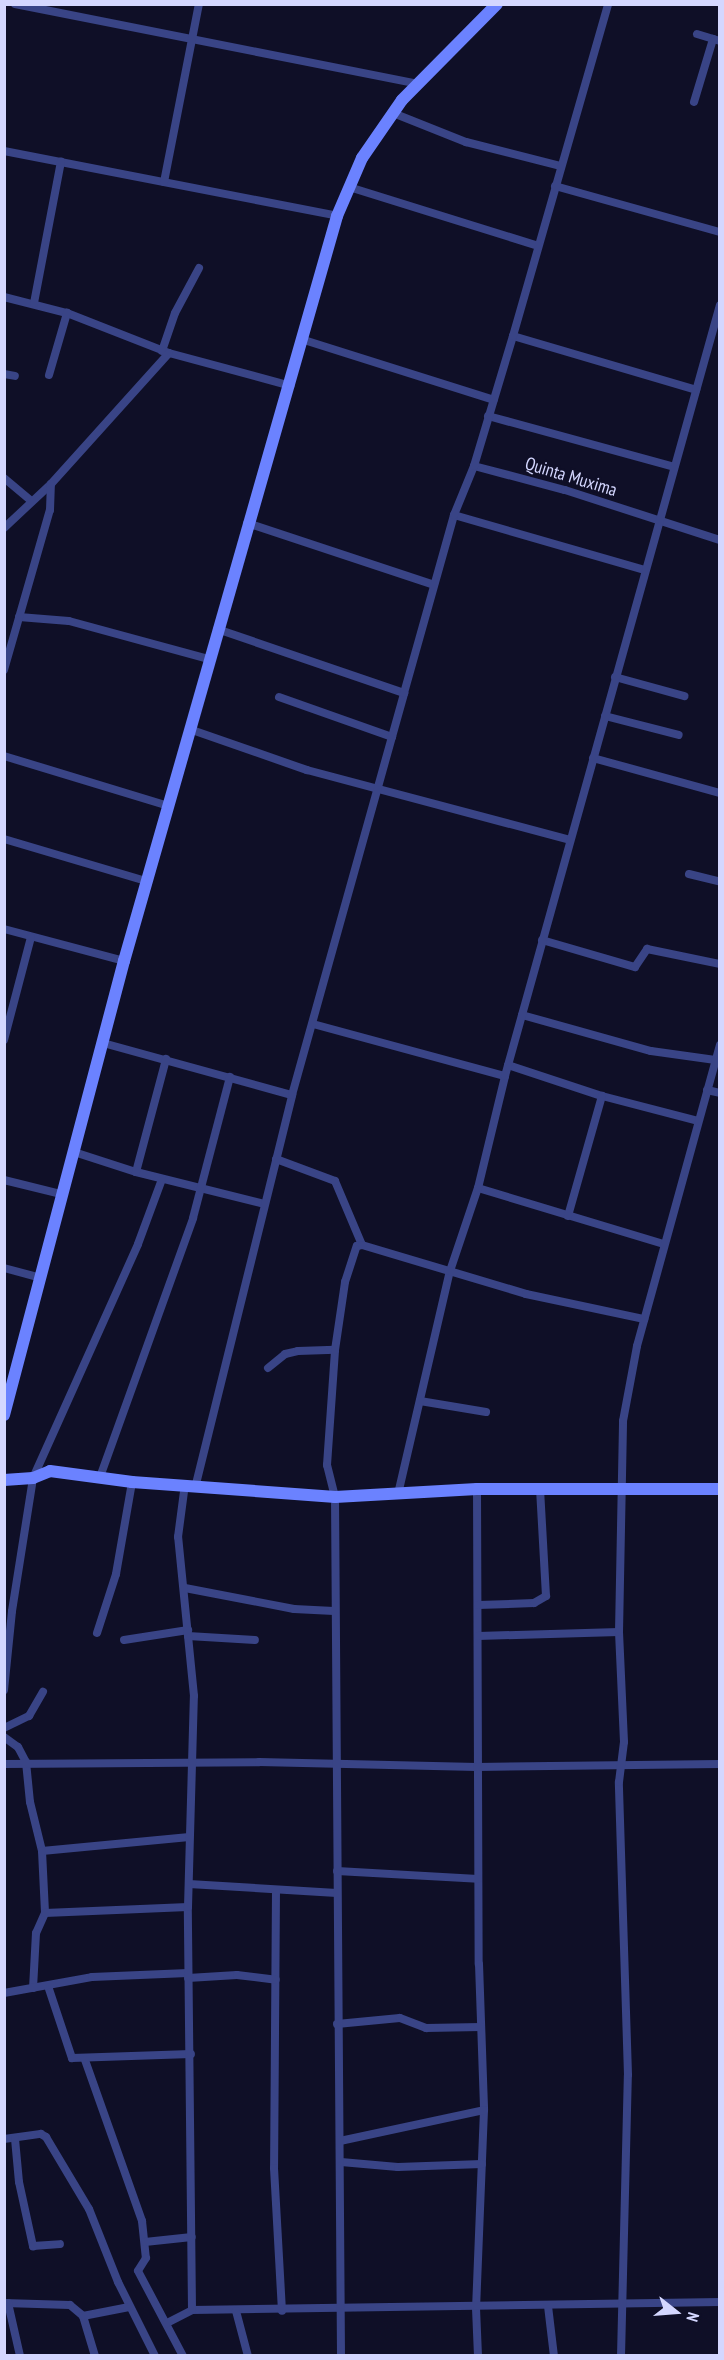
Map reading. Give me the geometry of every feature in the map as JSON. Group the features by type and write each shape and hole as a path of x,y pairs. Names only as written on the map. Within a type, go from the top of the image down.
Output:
{"street":[{"path":"15,4 418,84"},
{"path":"164,182 199,4"},
{"path":"4,1415 146,881 192,730 208,659 247,523 291,386 337,216 362,158 393,113 418,84 497,4"},
{"path":"192,2310 188,1907 190,1763 194,1696 185,1588 178,1537 292,1095 434,585 454,515 474,466 494,400 608,4"},
{"path":"694,102 716,40 698,33"},
{"path":"393,113 466,142 561,166"},
{"path":"4,150 337,216"},
{"path":"34,303 61,162"},
{"path":"555,186 720,232"},
{"path":"349,187 538,246"},
{"path":"4,528 51,484 166,352 176,313 199,268"},
{"path":"4,297 67,313 166,352 291,386"},
{"path":"398,1494 450,1271 478,1188 505,1076 542,940 644,570 719,311"},
{"path":"49,375 67,313"},
{"path":"513,336 696,390"},
{"path":"304,340 494,400"},
{"path":"4,374 15,376"},
{"path":"488,416 674,467"},
{"name":"Quinta Muxima","path":"474,466 565,490 658,522 720,540"},
{"path":"4,478 32,501"},
{"path":"4,670 50,510 51,484"},
{"path":"454,515 644,570"},
{"path":"247,523 434,585"},
{"path":"19,616 69,621 208,659"},
{"path":"217,629 404,693"},
{"path":"615,676 684,696"},
{"path":"279,697 392,737"},
{"path":"605,716 680,735"},
{"path":"192,730 378,790 570,840"},
{"path":"4,756 169,806"},
{"path":"593,758 720,793"},
{"path":"4,839 146,881"},
{"path":"689,874 720,882"},
{"path":"4,930 124,961"},
{"path":"4,1040 31,937"},
{"path":"542,940 635,967 647,949 720,964"},
{"path":"522,1015 651,1051 716,1060"},
{"path":"313,1024 505,1076"},
{"path":"103,1043 292,1095"},
{"path":"621,2355 628,2075 621,1763 624,1742 619,1632 623,1421 644,1319 663,1244 720,1044"},
{"path":"136,1172 166,1059"},
{"path":"508,1065 602,1096 698,1121"},
{"path":"100,1478 202,1189 230,1077"},
{"path":"707,1090 720,1093"},
{"path":"568,1216 602,1096"},
{"path":"74,1152 162,1179 264,1203"},
{"path":"276,1159 335,1181 362,1245"},
{"path":"4,1690 12,1611 33,1478 57,1419 138,1244 162,1179"},
{"path":"4,1180 61,1194"},
{"path":"478,1188 663,1244"},
{"path":"341,2355 335,1497 327,1465 334,1350 345,1282 357,1246 362,1245 444,1266 450,1271 526,1294 644,1319"},
{"path":"4,1268 41,1278"},
{"path":"268,1368 285,1354 298,1351 334,1350"},
{"path":"420,1401 486,1412"},
{"path":"4,1480 33,1478 50,1471 132,1482 190,1484 335,1497 477,1489 720,1489"},
{"path":"97,1633 116,1574 132,1482"},
{"path":"477,1489 478,1878 484,2110 476,2308 478,2355"},
{"path":"478,1605 534,1603 546,1596 540,1489"},
{"path":"185,1588 294,1610 334,1611"},
{"path":"478,1636 619,1632"},
{"path":"124,1640 188,1633 255,1640"},
{"path":"4,1728 28,1716 43,1692"},
{"path":"4,1737 18,1747 26,1762 30,1802 42,1851 45,1913 36,1933 33,1988"},
{"path":"4,1764 26,1762 190,1763 477,1767 621,1763 720,1764"},
{"path":"42,1851 189,1837"},
{"path":"337,1871 478,1878"},
{"path":"189,1884 337,1893"},
{"path":"276,1890 274,2168 282,2311"},
{"path":"45,1913 188,1907"},
{"path":"4,1993 133,1972 237,1975 276,1980"},
{"path":"48,1986 71,2058 85,2060 191,2054"},
{"path":"338,2024 400,2018 426,2028 481,2027"},
{"path":"85,2060 142,2222 146,2260 138,2271 183,2355"},
{"path":"340,2141 484,2110"},
{"path":"4,2139 41,2134 46,2137 89,2209 129,2307 155,2355"},
{"path":"15,2139 19,2182 33,2246 60,2244"},
{"path":"341,2162 398,2167 482,2164"},
{"path":"145,2242 192,2237"},
{"path":"166,2324 192,2310 282,2311 720,2302"},
{"path":"20,2355 6,2303 70,2305 82,2316 95,2355"},
{"path":"548,2306 554,2355"},
{"path":"82,2316 129,2307"},
{"path":"236,2311 248,2355"}]}
